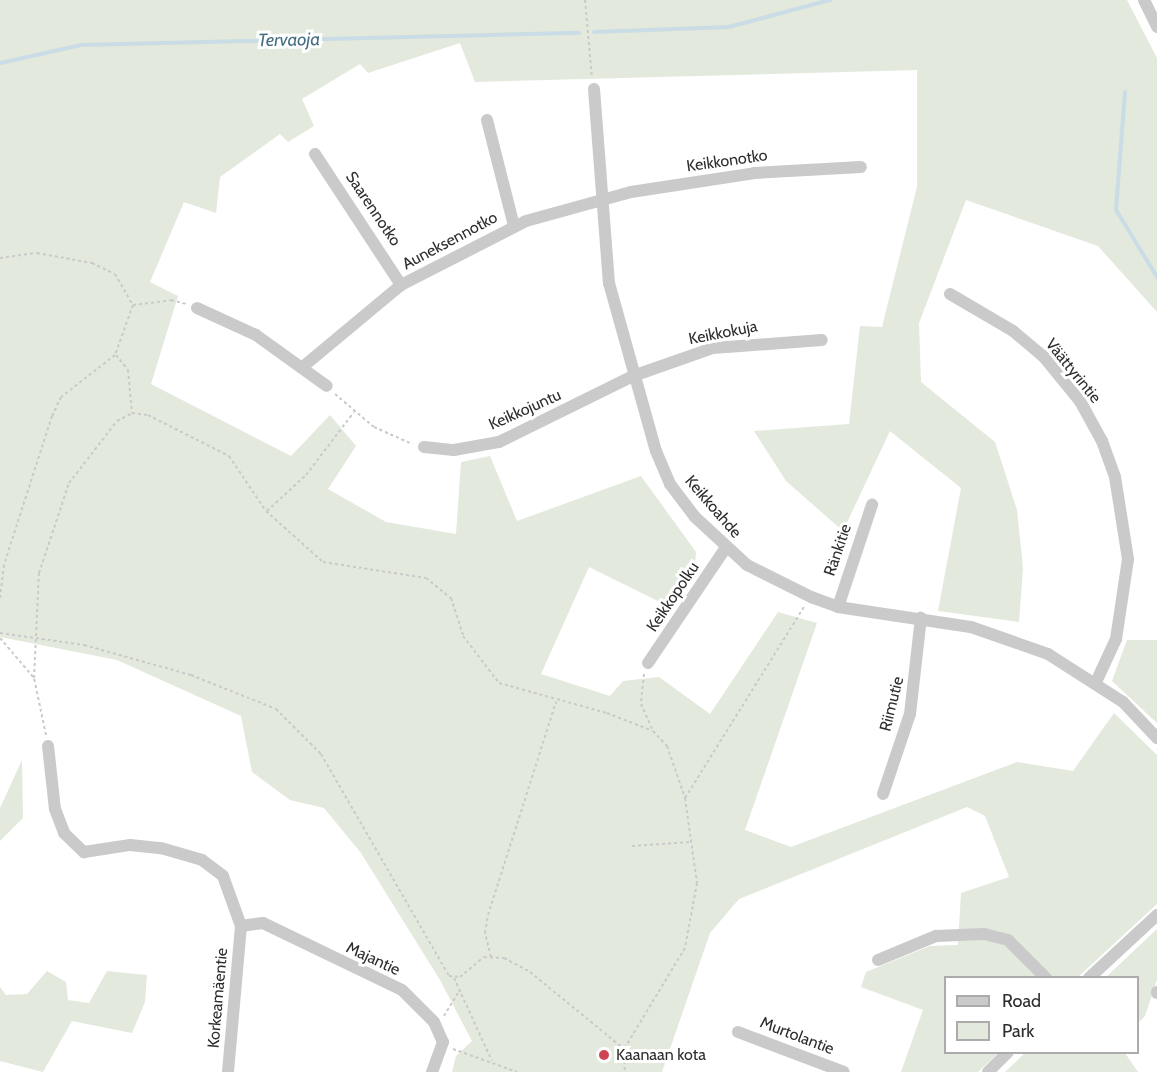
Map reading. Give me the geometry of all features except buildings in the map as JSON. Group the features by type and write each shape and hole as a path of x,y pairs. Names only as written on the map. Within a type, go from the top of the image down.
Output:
{"street":[{"path":"1144,0 1157,27"},
{"name":"Keikkoahde","path":"594,89 600,201 609,283 633,376 670,484 725,549 811,597 838,607 921,618 1009,637 1096,682 1157,738"},
{"path":"487,120 514,226"},
{"name":"Saarennotko","path":"315,154 401,285"},
{"name":"Keikkonotko","path":"600,201 755,173 861,166"},
{"name":"Auneksennotko","path":"305,365 401,285 514,226 600,201"},
{"name":"Väättyrintie","path":"950,294 1013,331 1043,356 1080,401 1102,441 1115,477 1128,559 1116,639 1096,682"},
{"path":"197,308 305,365 327,386"},
{"name":"Keikkokuja","path":"633,376 712,348 822,340"},
{"name":"Keikkojuntu","path":"424,447 454,450 499,442 633,376"},
{"name":"Ränkitie","path":"838,607 872,505"},
{"name":"Keikkopolku","path":"648,663 725,549"},
{"name":"Riimutie","path":"883,794 910,714 921,618"},
{"path":"48,746 56,809 64,833 84,852 130,845 202,861 223,876 241,926"},
{"path":"1091,976 1157,915"},
{"name":"Majantie","path":"241,926 263,923 402,990 434,1022 443,1042"},
{"name":"Korkeamäentie","path":"228,1072 241,926"},
{"path":"878,960 936,936 984,934 1008,940 1044,976"},
{"name":"Murtolantie","path":"738,1032 844,1072"},
{"path":"432,1072 443,1042"},
{"path":"988,1072 1007,1054"}],"path":[{"path":"585,0 594,89"},
{"path":"0,258 37,253 92,263 115,274 133,305 115,355 62,397 4,565 0,597"},
{"path":"133,305 171,300 197,308"},
{"path":"115,355 128,370 132,413"},
{"path":"327,386 354,412 398,440 424,447"},
{"path":"266,511 306,475 354,412"},
{"path":"48,746 34,678 39,573 69,483 117,421 132,413 148,415 229,456 266,511 334,567 385,568 426,578 451,598 463,636 499,683 652,731"},
{"path":"684,798 811,597"},
{"path":"0,633 36,641 84,645 191,675 276,709 321,754 415,925 454,978 492,1061"},
{"path":"0,638 34,678"},
{"path":"625,1072 624,1049 685,948 697,883 684,798 667,746 652,731 640,694 648,663"},
{"path":"491,957 485,933 488,915 557,701"},
{"path":"632,846 691,842"},
{"path":"454,978 491,957"},
{"path":"491,957 530,972 624,1049"},
{"path":"434,1022 449,1012 460,990"},
{"path":"443,1042 471,1059 492,1061 517,1072"}],"green space":[{"path":"0,0 1127,0 1157,58 1157,312 1098,246 966,200 919,323 921,382 995,442 1017,510 1023,568 1019,622 938,611 961,488 890,431 843,531 786,481 754,431 849,424 860,326 882,327 917,187 917,70 475,82 460,43 368,73 360,64 302,99 314,126 288,142 280,134 220,177 216,213 184,202 150,282 178,296 151,384 291,456 330,415 356,446 328,489 386,522 456,534 461,462 490,456 517,521 641,476 696,552 695,566 666,605 589,567 541,674 610,696 623,681 659,677 710,714 778,612 817,623 745,830 791,847 1017,762 1073,771 1114,713 1157,755 1157,904 1079,976 944,976 944,1054 997,1054 978,1072 901,1072 923,1010 861,987 866,972 930,946 958,945 961,893 1009,877 985,816 967,807 739,899 710,933 662,1072 452,1072 456,1056 472,1041 440,980 361,853 324,808 290,800 252,772 241,716 117,660 0,637"},
{"path":"1127,640 1157,640 1157,723 1112,681"},
{"path":"22,760 23,818 0,841 0,808"},
{"path":"1157,929 1157,980 1145,1016 1139,1022 1139,976 1107,976"},
{"path":"47,971 66,982 68,1000 89,1003 107,971 147,975 145,1002 132,1033 72,1021 43,1072 0,1061 0,987 6,995 27,994"},
{"path":"1024,1054 1126,1054 1138,1072 1005,1072"}],"waterway":[{"name":"Tervaoja","path":"594,32 729,27 830,0"},
{"name":"Tervaoja","path":"0,63 81,45 579,33"},
{"path":"1125,92 1116,210 1157,277"}],"place":[{"name":"Kaanaan kota","path":"604,1055"}]}
